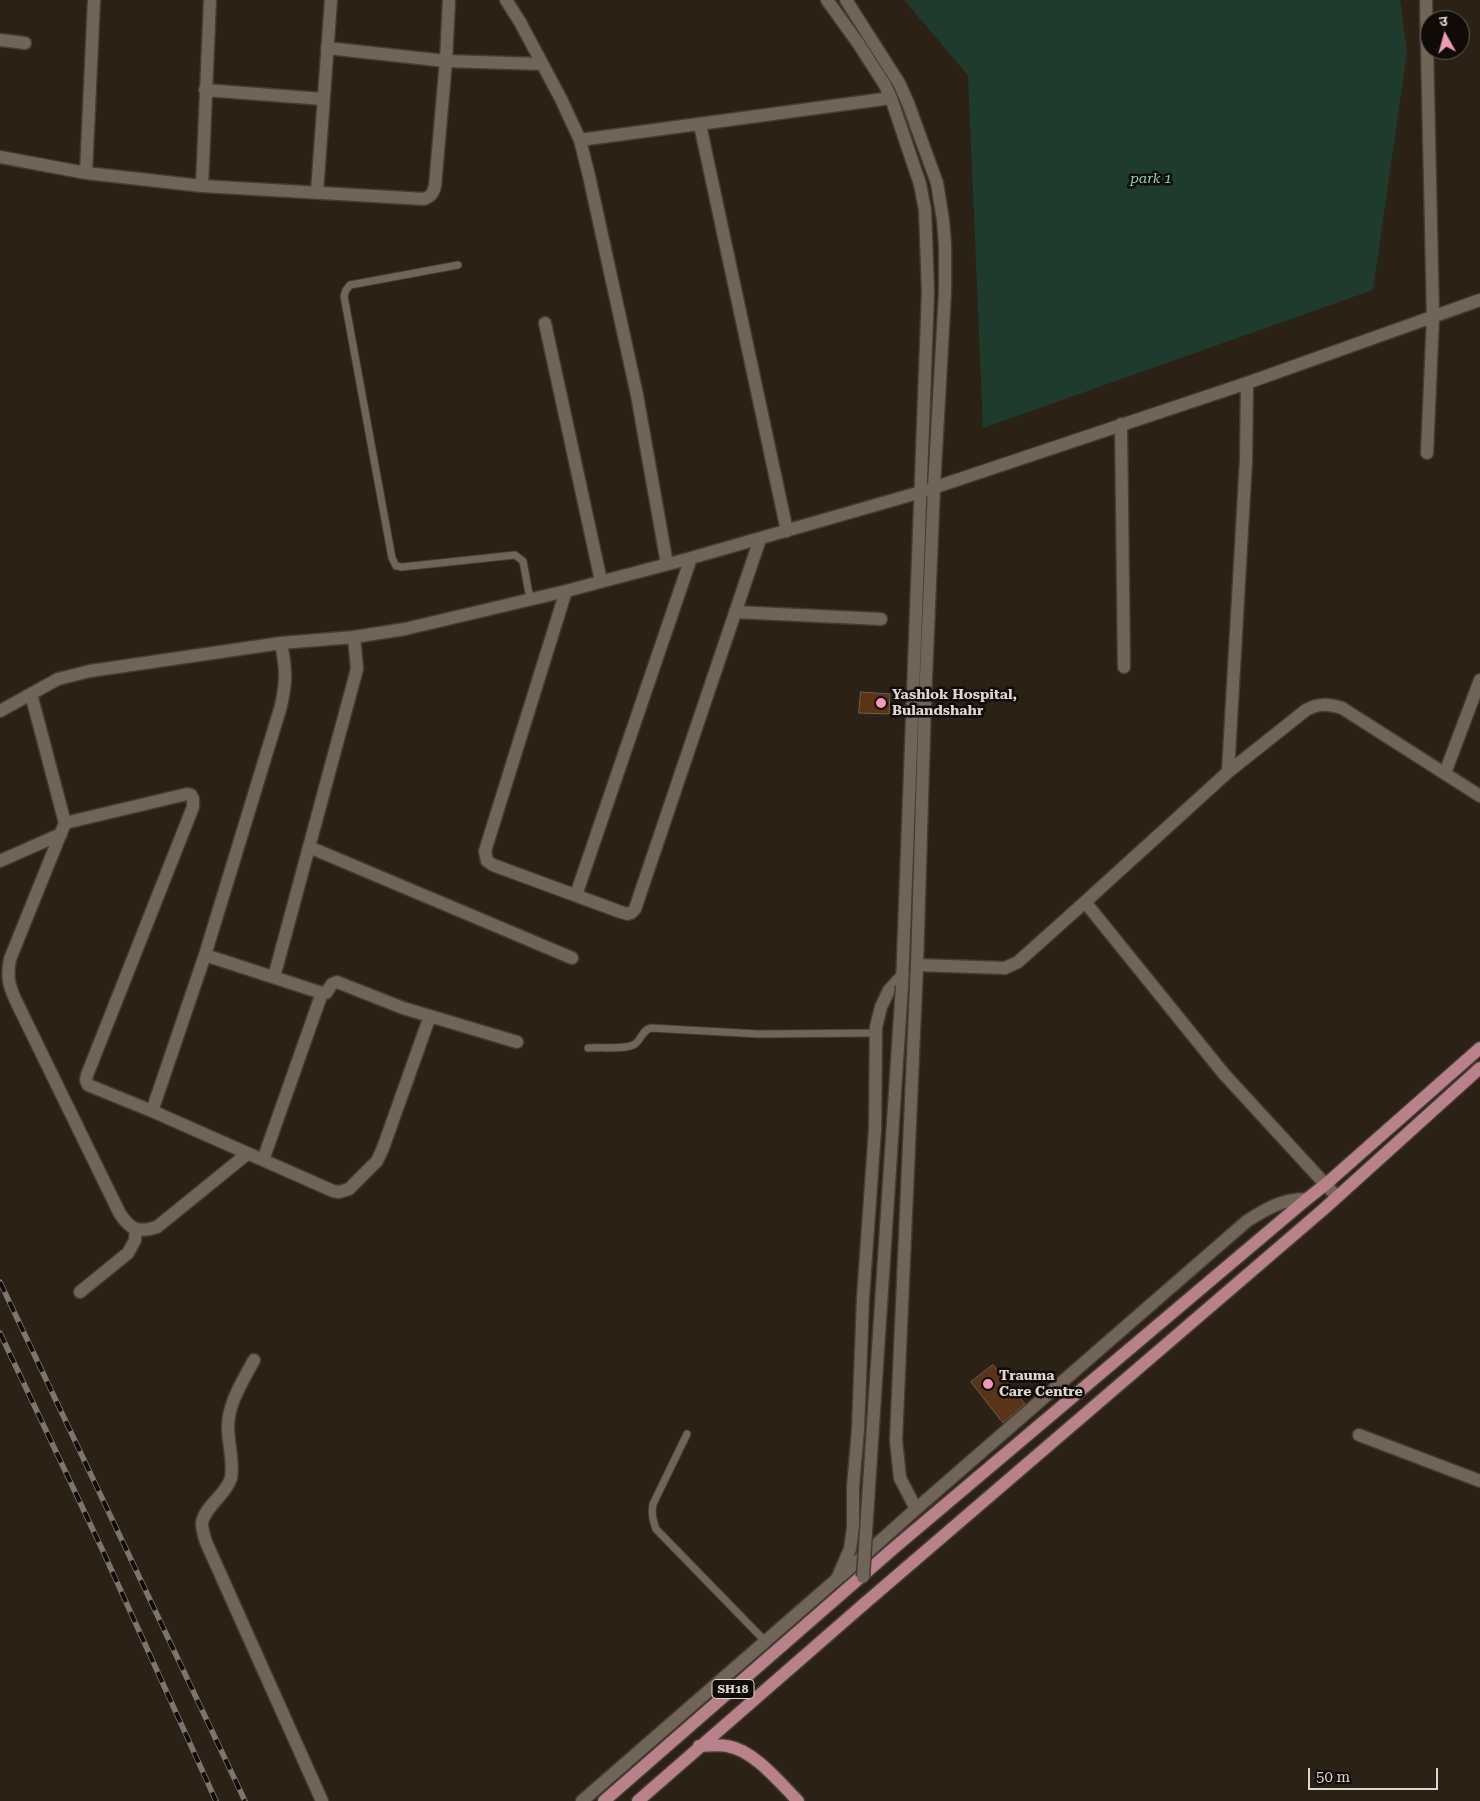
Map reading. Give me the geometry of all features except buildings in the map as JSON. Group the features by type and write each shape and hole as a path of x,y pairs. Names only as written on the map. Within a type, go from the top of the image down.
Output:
{"main road":[{"path":"863,1577 894,1548 1326,1184 1480,1048"},
{"path":"638,1801 699,1746 1337,1197 1480,1068"},
{"name":"SH18","path":"604,1801 863,1577"},
{"path":"699,1746 726,1745 739,1749 761,1764 798,1801"}],"street":[{"path":"86,173 94,0"},
{"path":"202,186 210,0"},
{"path":"317,192 331,0"},
{"path":"0,157 86,173 202,186 424,199 434,193 446,61 449,0"},
{"path":"506,0 520,22 561,99 580,140 637,395 667,564"},
{"path":"827,0 886,85 891,98 920,184 925,210 928,292 903,980 863,1577"},
{"path":"846,0 899,83 908,103 937,183 944,236 945,292 934,487 917,965 896,1440 900,1478 916,1509"},
{"path":"1426,0 1433,317 1427,453"},
{"path":"0,40 25,43"},
{"path":"327,48 446,61 542,64"},
{"path":"205,90 324,99"},
{"path":"580,140 891,98"},
{"path":"700,124 787,531"},
{"path":"0,711 58,679 90,670 281,642 354,637 406,629 530,600 691,558 921,492 1247,383 1480,300"},
{"path":"545,323 601,582"},
{"path":"1228,772 1246,457 1247,383"},
{"path":"1121,424 1124,667"},
{"path":"566,591 485,851 487,861 493,865 627,914 631,913 635,908 760,538"},
{"path":"576,895 691,558"},
{"path":"735,612 881,618"},
{"path":"274,978 357,663 354,637"},
{"path":"152,1111 205,955 285,689 286,671 281,642"},
{"path":"1445,774 1480,680"},
{"path":"30,694 63,828 10,959 8,974 10,987 120,1214 127,1224 136,1229 146,1231 157,1227 246,1154"},
{"path":"917,965 1005,968 1018,962 1228,772 1306,710 1316,705 1329,704 1342,708 1480,796"},
{"path":"0,861 63,828 187,794 191,795 193,807 86,1080 88,1085 152,1111 333,1191 339,1192 349,1189 377,1161 430,1016"},
{"path":"309,847 572,958"},
{"path":"1085,902 1224,1074 1337,1197"},
{"path":"205,955 322,993 326,993 332,984 337,982 403,1008 517,1042"},
{"path":"837,1579 850,1550 853,1528 853,1487 858,1430 862,1298 875,1129 876,1033 881,1007 889,990 903,980"},
{"path":"264,1160 322,993"},
{"path":"582,1801 1248,1221 1270,1207 1295,1198 1307,1199"},
{"path":"80,1292 128,1253 135,1240 136,1229"},
{"path":"254,1360 237,1390 230,1410 228,1426 231,1477 224,1492 202,1521 202,1530 322,1801"},
{"path":"1360,1435 1480,1481"}],"lane":[{"path":"458,265 350,285 344,296 392,558 396,566 402,567 515,555 523,561 530,600"},
{"path":"588,1048 628,1047 637,1042 644,1032 651,1028 759,1034 876,1033"},
{"path":"687,1434 653,1504 652,1519 656,1529 765,1641"}],"green space":[{"name":"park 1","path":"904,0 1400,0 1407,52 1373,290 983,428 968,75"}],"railway":[{"path":"0,1282 245,1801"},
{"path":"0,1333 102,1549 216,1801"}],"place":[{"name":"Yashlok Hospital, Bulandshahr","path":"881,703"},
{"name":"Trauma Care Centre","path":"988,1384"}]}
